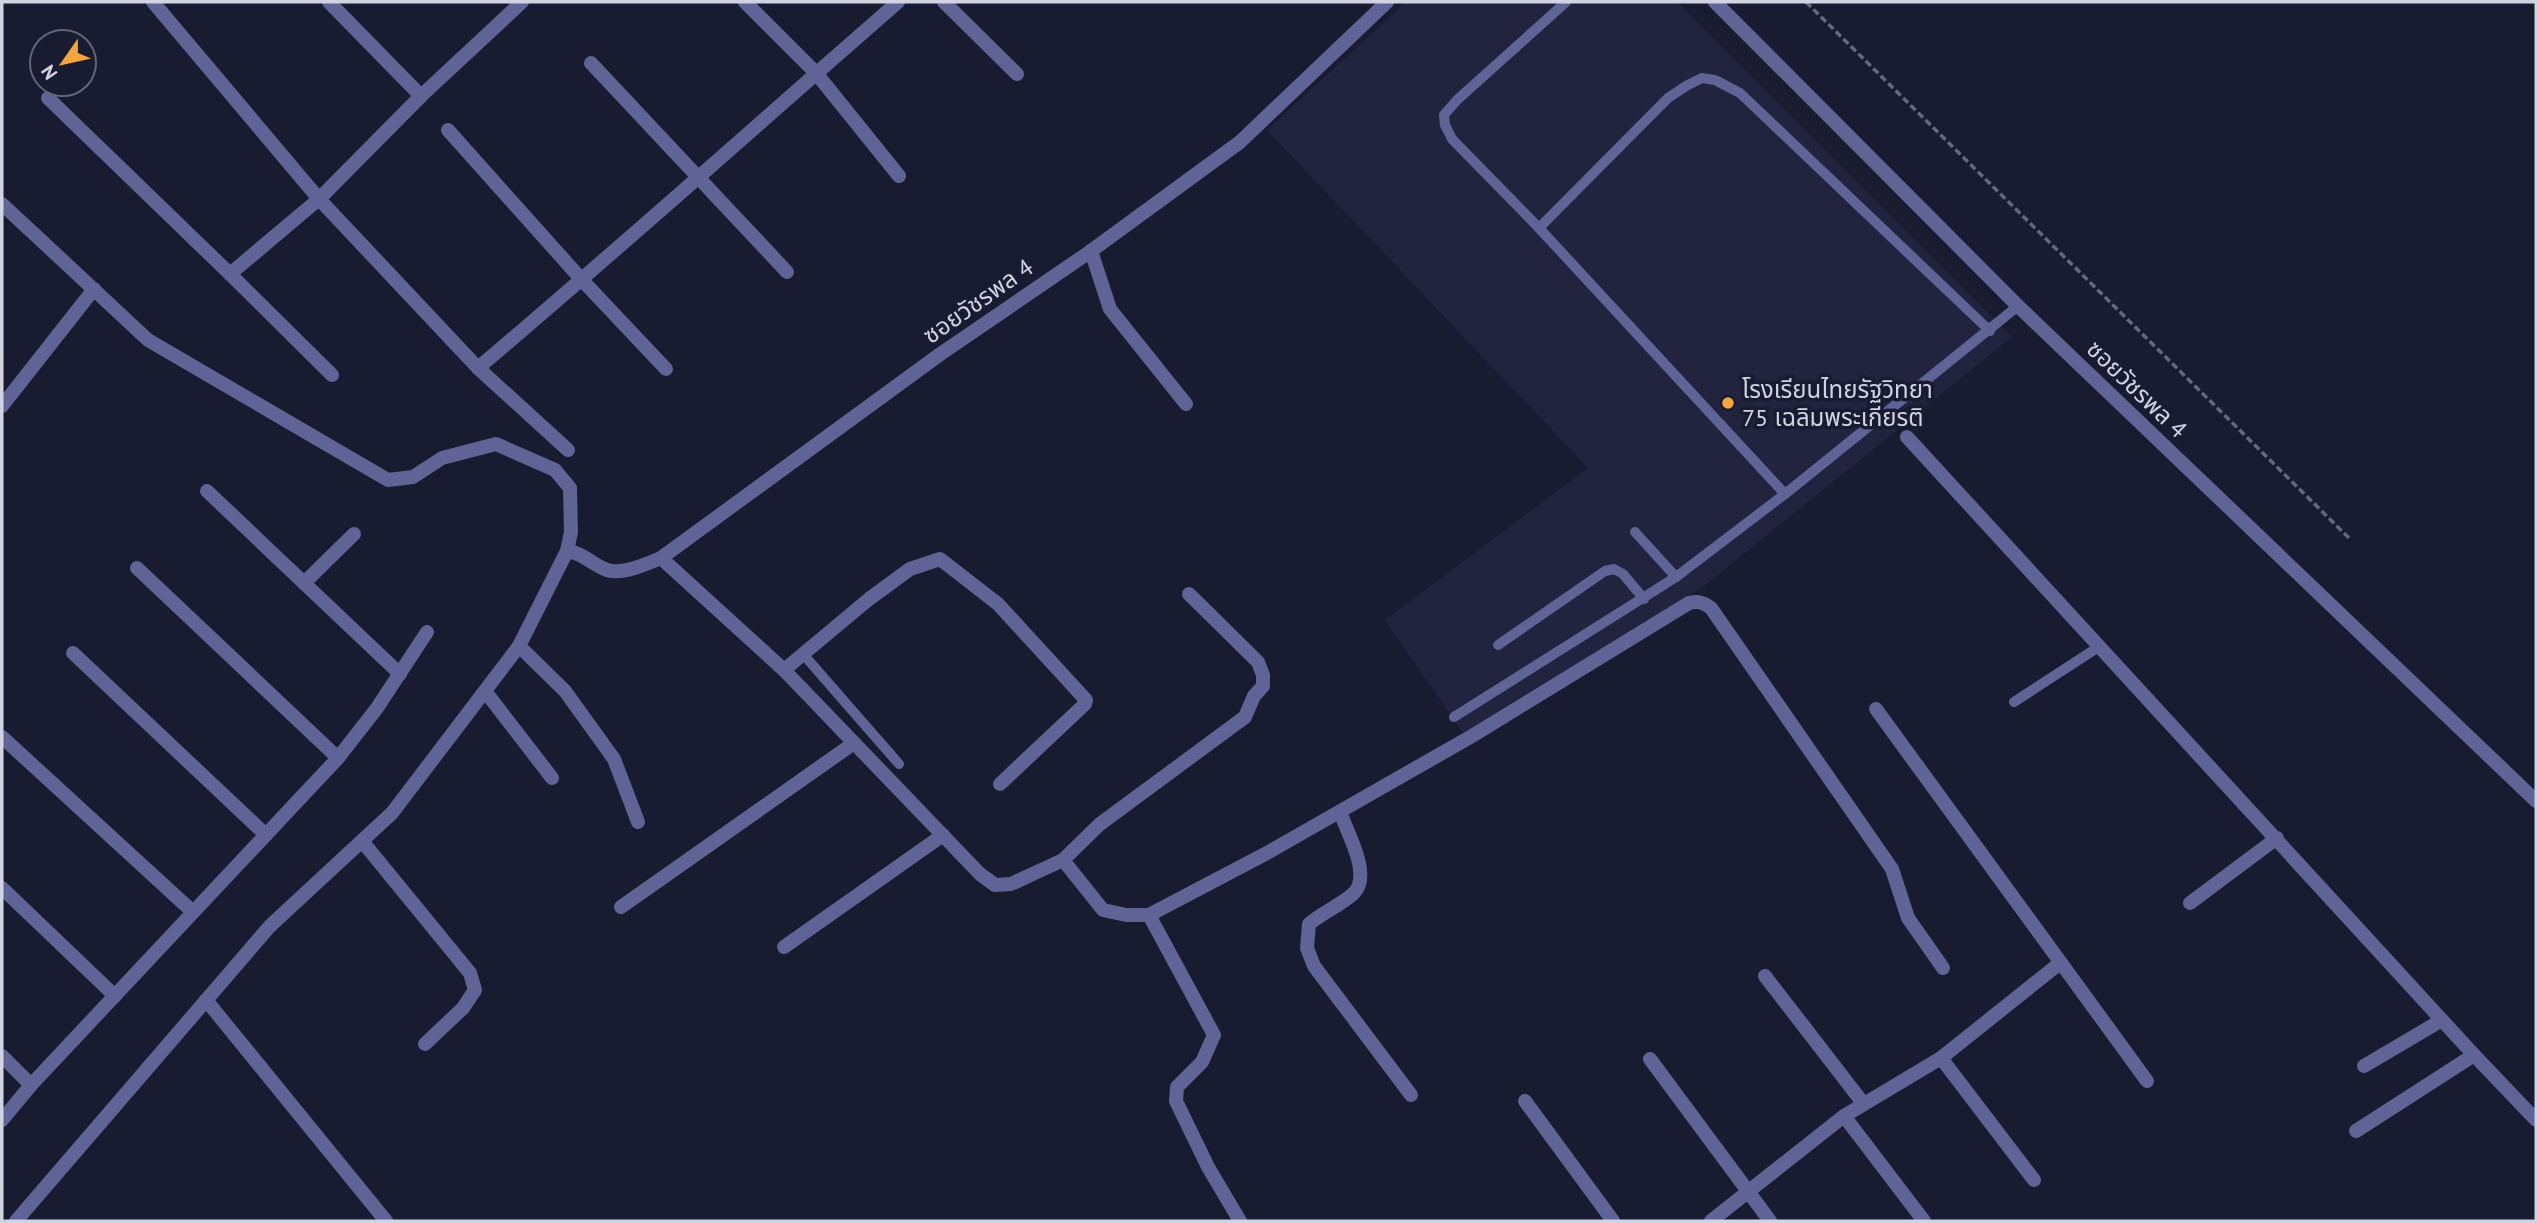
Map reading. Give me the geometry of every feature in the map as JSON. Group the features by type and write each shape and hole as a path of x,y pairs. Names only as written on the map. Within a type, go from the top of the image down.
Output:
{"street":[{"path":"153,2 319,199 478,368 568,450"},
{"path":"329,2 421,96"},
{"path":"745,2 816,73 899,176"},
{"path":"478,368 898,2"},
{"path":"944,2 1017,74"},
{"name":"ซอยวัชรพล 4","path":"567,551 580,553 609,571 640,568 661,558 939,355 1091,251 1240,142 1387,2"},
{"name":"ซอยวัชรพล 4","path":"1715,2 2018,306 2536,801"},
{"path":"230,274 319,199 421,96 519,3"},
{"path":"591,63 787,272"},
{"path":"48,98 332,375"},
{"path":"448,130 666,369"},
{"path":"2,204 148,340 388,480 413,477 442,458 496,444 555,470 570,488 571,532 567,551 519,646 393,813 270,926 16,1221"},
{"path":"1091,251 1110,309 1185,404"},
{"path":"2,406 94,289"},
{"path":"1908,438 2536,1120"},
{"path":"207,491 400,674"},
{"path":"304,583 354,534"},
{"path":"661,558 784,670 980,874 995,885 1011,884 1063,860 1100,824 1245,717 1254,696 1263,686 1263,675 1258,662 1189,594"},
{"path":"784,670 869,599 910,569 940,559 998,604 1086,700 1085,704 1000,784"},
{"path":"137,568 338,758"},
{"path":"1063,860 1103,911 1149,915 1267,853 1472,736 1689,603 1704,603 1711,608 1892,869 1908,918 1943,968"},
{"path":"2,1120 31,1085 338,758 377,708 426,632"},
{"path":"519,646 565,691 614,760 638,821"},
{"path":"73,653 266,835"},
{"path":"485,691 552,778"},
{"path":"1876,709 2147,1081"},
{"path":"2,737 193,912"},
{"path":"621,907 854,743"},
{"path":"1339,812 1360,864 1362,880 1354,893 1323,912 1310,924 1307,948 1314,965 1411,1096"},
{"path":"784,947 943,835"},
{"path":"2190,903 2277,838"},
{"path":"362,841 470,973 475,990 463,1008 425,1044"},
{"path":"2,887 115,996"},
{"path":"1149,915 1214,1035 1202,1062 1177,1087 1176,1101 1208,1167 1240,1221"},
{"path":"1710,1221 1844,1116 1941,1058 2060,963"},
{"path":"1765,976 1863,1103"},
{"path":"206,1000 386,1221"},
{"path":"2364,1066 2442,1020"},
{"path":"2356,1131 2474,1055"},
{"path":"2,1056 31,1085"},
{"path":"1941,1058 2034,1180"},
{"path":"1650,1059 1770,1221"},
{"path":"1525,1101 1613,1221"},
{"path":"1844,1116 1924,1221"}],"lane":[{"path":"1566,2 1457,100 1444,115 1445,125 1452,139 1539,228 1784,494"},
{"path":"1539,228 1668,98 1702,78 1715,80 1740,93 1990,331"},
{"path":"1454,717 1676,577 1990,331 2018,306"},
{"path":"1635,532 1676,577"},
{"path":"1498,645 1605,571 1614,569 1623,574 1644,599"},
{"path":"2014,702 2100,646"},
{"path":"803,654 899,764"}],"path":[{"path":"1806,2 2351,540"}],"shaded area":[{"name":"โรงเรียนไทยรัฐวิทยา 75 เฉลิมพระเกียรติ","path":"1406,2 1677,2 2012,337 1703,587 1463,733 1385,620 1588,468 1267,130"}],"place":[{"name":"โรงเรียนไทยรัฐวิทยา 75 เฉลิมพระเกียรติ","path":"1728,403"}]}
